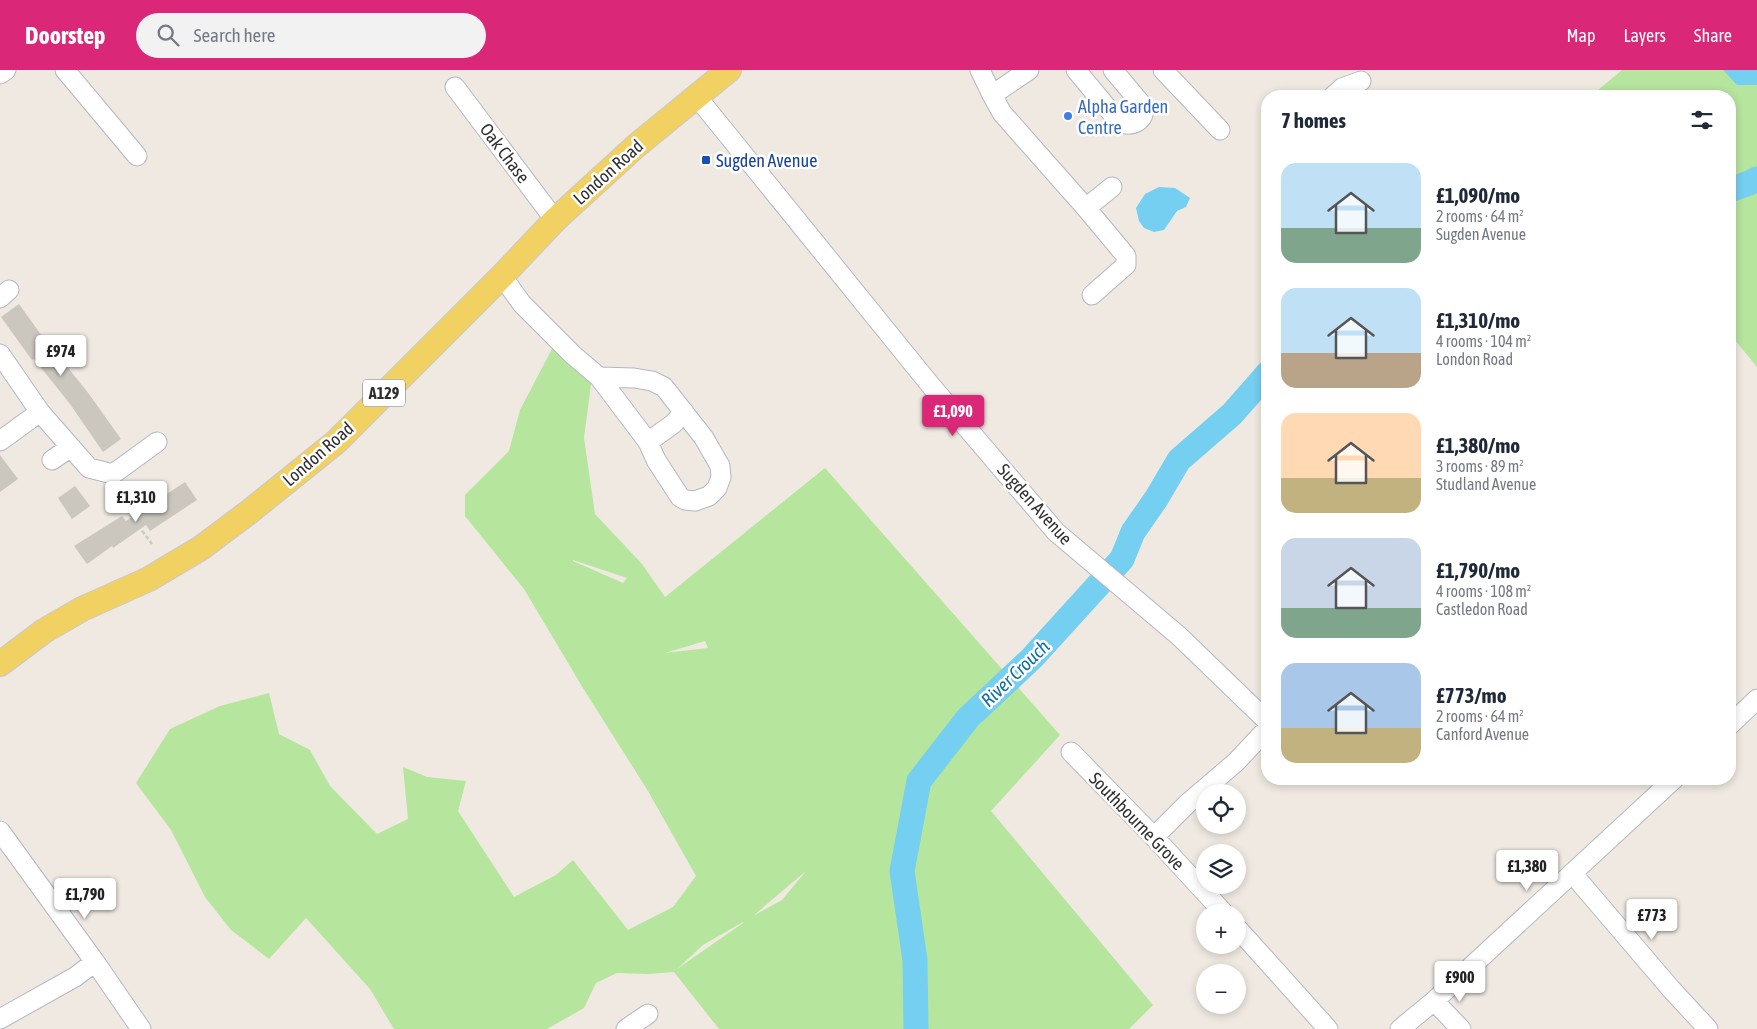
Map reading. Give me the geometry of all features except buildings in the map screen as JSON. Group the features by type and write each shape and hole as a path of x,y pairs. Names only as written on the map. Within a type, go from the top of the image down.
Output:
{"main road":[{"name":"London Road","path":"0,664 44,631 82,609 149,579 201,548 336,442 502,276 555,220 636,146 729,70"}],"street":[{"path":"0,74 6,70"},
{"path":"65,70 137,156"},
{"path":"980,70 1002,113 1126,256 1126,265 1092,295"},
{"path":"992,96 1029,70"},
{"path":"1076,70 1119,122 1131,125 1142,117 1144,112 1143,106 1113,70"},
{"path":"1163,70 1220,130"},
{"path":"1340,90 1359,82"},
{"name":"Oak Chase","path":"455,87 555,220"},
{"name":"Sugden Avenue","path":"697,97 932,387 1056,532 1179,636 1261,715"},
{"path":"1086,208 1112,187"},
{"path":"502,276 522,304 573,355 600,377 648,442 656,460 680,497 685,500 695,501 709,496 717,488 721,477 720,466 704,438 664,387 658,383 634,378 600,377"},
{"path":"0,354 40,412 89,468 113,474 157,442"},
{"path":"0,441 40,412"},
{"path":"648,442 673,424 684,412"},
{"path":"52,460 71,447"},
{"path":"1736,719 1757,699"},
{"path":"1154,837 1187,804 1236,762 1261,735"},
{"name":"Southbourne Grove","path":"1071,752 1154,837 1215,904"},
{"path":"1400,1029 1434,1001 1667,785"},
{"path":"0,831 141,1029"},
{"path":"1572,873 1671,989 1708,1029"},
{"path":"1246,938 1328,1029"},
{"path":"0,1019 75,977 95,962"},
{"path":"1434,1001 1461,1029"},
{"path":"626,1029 648,1014"}],"path":[{"path":"106,484 152,544"}],"green space":[{"path":"1622,70 1757,70 1757,367 1736,341 1736,90 1598,90"},
{"path":"554,345 592,376 584,438 595,514 642,564 665,597 825,468 1060,735 991,811 1153,1005 1129,1029 719,1029 674,972 649,974 617,973 596,983 584,1008 547,1029 394,1029 370,989 306,918 269,959 231,930 205,897 171,830 136,783 170,729 220,706 269,693 279,734 310,750 330,786 377,834 408,819 403,767 427,777 466,781 458,811 514,897 556,875 573,860 628,930 673,907 696,876 648,791 583,688 524,589 465,516 465,495 509,451 520,410","holes":["573,560 627,578 623,583","705,641 708,648 666,653","806,871 782,900 753,916","743,922 677,969 703,945"]}],"water":[{"path":"1723,70 1757,70 1757,85 1737,85"},
{"path":"1159,187 1175,188 1190,198 1186,207 1177,211 1164,230 1154,232 1144,228 1139,221 1136,208 1145,194"}],"waterway":[{"name":"River Crouch","path":"1736,188 1757,179"},
{"name":"River Crouch","path":"916,1029 915,960 902,871 919,781 968,718 1032,658 1122,559 1133,532 1156,499 1179,460 1232,414 1261,381"}],"place":[{"name":"Alpha Garden Centre","path":"1068,116"},
{"name":"Sugden Avenue","path":"706,160"}]}
